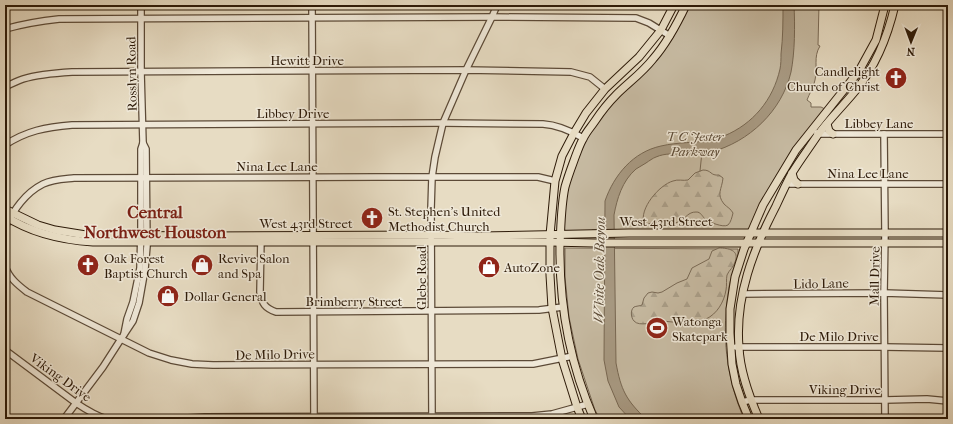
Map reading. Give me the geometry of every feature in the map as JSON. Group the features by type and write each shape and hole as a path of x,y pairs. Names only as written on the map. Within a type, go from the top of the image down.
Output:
{"main road":[{"path":"582,419 562,359 552,308 550,238 555,181 562,156 586,113 605,89 639,57 661,30 674,5"},
{"path":"594,419 580,384 563,307 560,238 566,185 571,167 583,138 615,96 653,59 670,36 686,5"},
{"path":"748,419 736,384 730,347 730,309 735,277 746,243 763,205 796,150 859,71 876,40 885,5"},
{"path":"760,419 751,400 741,366 738,347 738,318 746,277 762,233 787,182 818,134 858,88 872,67 885,38 895,5"},
{"path":"827,124 829,130 833,134"},
{"path":"792,173 798,184"},
{"name":"West 43rd Street","path":"5,209 9,216 55,230 86,235 144,239 479,239 560,238 594,234 629,233 946,233"},
{"path":"826,233 826,242"},
{"path":"946,233 946,243"},
{"path":"662,234 662,243"},
{"name":"West 43rd Street","path":"560,238 594,243 946,243"}],"street":[{"name":"Rosslyn Road","path":"64,419 103,367 122,337 127,319 136,302 144,239 141,149 143,143 141,5"},
{"path":"312,5 314,418"},
{"name":"Glebe Road","path":"432,418 432,176 435,156 443,123 497,5"},
{"path":"5,30 25,24 53,20 492,17 636,18 649,23 670,36"},
{"name":"Hewitt Drive","path":"5,87 23,79 54,73 466,70 571,72 590,77 605,89"},
{"name":"Libbey Drive","path":"5,145 15,139 35,131 53,126 72,125 443,123 552,125 583,138"},
{"name":"Libbey Lane","path":"811,130 818,134 948,134"},
{"name":"Mall Drive","path":"884,134 885,419"},
{"name":"Nina Lee Lane","path":"9,216 29,193 43,184 57,180 74,178 432,176 538,177 555,181"},
{"name":"Nina Lee Lane","path":"787,182 790,184 948,184"},
{"path":"5,228 9,216"},
{"name":"Brimberry Street","path":"261,239 260,292 264,305 270,310 276,312 432,312 538,310 563,307"},
{"name":"De Milo Drive","path":"5,266 7,272 27,292 122,337 149,353 171,360 192,364 533,364 573,356"},
{"name":"Lido Lane","path":"742,294 884,293 948,295"},
{"name":"De Milo Drive","path":"730,347 948,348"},
{"name":"Viking Drive","path":"5,350 76,403 107,419"},
{"name":"Viking Drive","path":"742,402 751,400 927,399 948,401"},
{"path":"171,419 205,417 432,418 532,416 552,414 588,404"},
{"path":"5,416 9,419"}],"green space":[{"name":"T C Jester Parkway","path":"688,5 819,5 818,45 820,46 816,58 816,76 813,88 807,100 811,103 811,107 821,107 825,109 750,228 747,230 592,230 592,232 568,232 563,228 569,182 577,158 589,135 608,107 643,73"},
{"path":"703,170 714,175 719,175 723,178 720,197 724,204 733,213 731,221 728,225 723,226 713,223 705,219 698,212 687,215 676,223 644,223 644,211 656,192 668,183 675,180 688,180 695,173"},
{"path":"565,248 738,249 727,300 725,327 731,381 744,419 600,419 595,410 578,359 569,317 565,277"},
{"path":"719,248 732,250 735,252 736,258 734,265 727,275 724,299 710,317 704,320 690,320 683,322 660,321 639,324 634,321 631,314 633,308 642,305 644,298 648,293 662,292 687,279 692,268 709,259 712,251"}],"shaded area":[{"path":"783,5 794,5 795,30 793,56 787,86 772,112 751,133 725,147 708,153 666,154 654,158 636,169 631,174 627,179 619,197 614,215 616,363 622,388 625,394 646,419 630,419 619,407 608,381 604,360 605,201 619,174 633,159 642,153 661,146 712,140 734,131 753,118 767,101 777,80 780,69 783,35"}],"waterway":[{"path":"700,171 702,152"}],"place":[{"name":"Candlelight Church of Christ","path":"896,78"},
{"name":"St. Stephen's United Methodist Church","path":"372,218"},
{"name":"Oak Forest Baptist Church","path":"88,265"},
{"name":"Revive Salon and Spa","path":"202,265"},
{"name":"AutoZone","path":"489,267"},
{"name":"Dollar General","path":"168,296"},
{"name":"Watonga Skatepark","path":"657,328"}],"district":[{"name":"Central Northwest Houston","path":"155,222"}],"water label":[{"name":"White Oak Bayou","path":"599,270"}]}
